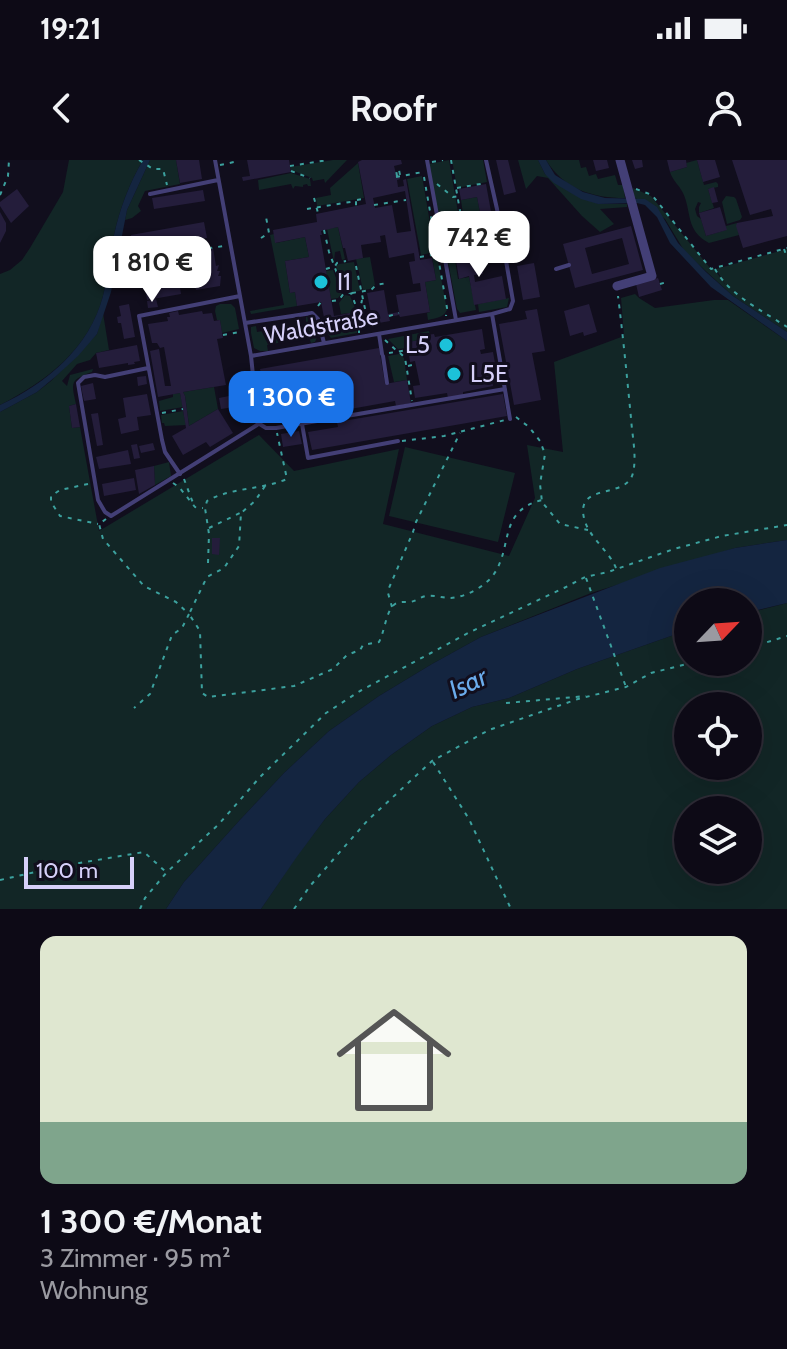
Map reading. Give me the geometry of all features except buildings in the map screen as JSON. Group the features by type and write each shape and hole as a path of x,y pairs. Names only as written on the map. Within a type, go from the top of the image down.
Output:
{"street":[{"path":"617,286 656,280 620,160"}],"lane":[{"path":"215,160 251,356"},
{"path":"486,160 513,301 510,309 492,314 510,419"},
{"path":"429,161 456,320"},
{"path":"150,194 219,180"},
{"path":"556,269 569,265"},
{"path":"180,474 165,452 139,316 240,296"},
{"path":"245,323 312,313 318,319 324,344"},
{"name":"Waldstraße","path":"258,423 251,356 492,314"},
{"path":"379,333 387,383"},
{"path":"148,368 79,380 94,483 100,506 111,516 258,423 266,428 276,428 505,389"},
{"path":"390,401 392,409"},
{"path":"302,424 308,458 398,441"}],"path":[{"path":"0,195 6,185 9,160"},
{"path":"140,160 153,169 163,169 169,190"},
{"path":"290,166 328,160"},
{"path":"429,161 443,160"},
{"path":"451,160 462,222"},
{"path":"220,165 234,162"},
{"path":"421,164 447,308 443,318"},
{"path":"291,171 310,178"},
{"path":"400,177 423,172"},
{"path":"456,189 491,182"},
{"path":"435,184 453,197 458,196"},
{"path":"630,195 652,195 711,269 786,249 787,258"},
{"path":"314,198 318,213"},
{"path":"374,205 406,200"},
{"path":"356,201 356,206"},
{"path":"307,209 365,201"},
{"path":"261,238 269,233 266,217"},
{"path":"324,230 344,292"},
{"path":"321,235 322,238 326,237"},
{"path":"187,262 198,256 197,250 225,245"},
{"path":"469,249 487,248"},
{"path":"326,269 346,261"},
{"path":"356,266 369,323"},
{"path":"714,268 720,280 737,294 787,327"},
{"path":"656,280 667,282"},
{"path":"344,292 371,290 376,285 387,283"},
{"path":"616,569 610,555 588,530 583,508 587,499 624,485 633,471 633,441 617,286"},
{"path":"332,301 339,300 344,292"},
{"path":"351,293 359,314 379,333"},
{"path":"359,334 363,298"},
{"path":"318,306 321,302"},
{"path":"389,316 399,313"},
{"path":"223,335 240,332"},
{"path":"385,339 405,358 413,405"},
{"path":"382,355 408,350"},
{"path":"406,366 416,364"},
{"path":"156,414 183,409"},
{"path":"509,412 529,427 540,441 545,454 540,484 542,500 549,512 560,524 588,530"},
{"path":"398,441 460,433 510,419"},
{"path":"208,563 207,501 241,489 287,479 276,428"},
{"path":"392,607 389,588 416,522 460,433"},
{"path":"180,474 186,481 195,507"},
{"path":"168,481 179,487 195,507 205,508"},
{"path":"53,494 94,483"},
{"path":"208,528 241,513 255,501 265,486"},
{"path":"50,488 53,494 51,502 60,516 99,524 111,516"},
{"path":"99,524 103,539 144,586 176,602 200,631 202,693 208,697 294,686 333,669 363,645 379,642 392,607 398,602 413,602 437,595 451,598 476,590 495,572 519,510 542,500"},
{"path":"134,708 154,687 172,635 182,628 207,577 224,568 239,546 241,513"},
{"path":"140,909 145,898 167,872 219,824 260,777 326,713 360,691 470,632 585,577 722,536 787,525"},
{"path":"585,577 626,687"},
{"path":"762,644 787,636"},
{"path":"294,909 310,886 368,820 432,761 489,730 626,687 650,674 674,668"},
{"path":"506,703 591,696"},
{"path":"432,761 469,819 511,909"},
{"path":"0,880 144,852 167,872"}],"green space":[{"path":"69,160 143,160 122,206 103,296 88,332 50,374 0,405 0,274 22,260 30,248 63,192"},
{"path":"150,160 176,160 180,184 145,191 138,206 141,211 125,220 127,210"},
{"path":"347,160 325,183 324,179 313,181 290,167"},
{"path":"449,160 464,247 446,251 429,164"},
{"path":"452,160 483,160 487,182 457,188"},
{"path":"518,160 538,160 545,174 598,204 627,204 627,207 600,209 614,224 600,232 548,178 537,176 526,189"},
{"path":"546,160 579,160 581,168 586,167 589,176 596,174 598,179 615,175 618,185 623,185 625,198 580,190 561,178"},
{"path":"697,160 704,185 718,184 718,187 708,189 714,208 699,213 701,203 698,202 695,209 706,236 737,223 739,235 709,243 696,232 683,193 670,172"},
{"path":"358,163 364,198 317,206 316,198 331,195 330,188"},
{"path":"291,173 310,179 311,186 295,186 293,189 291,184 259,190 258,180"},
{"path":"422,176 435,252 421,255 407,179"},
{"path":"633,188 651,196 725,284 716,269 787,249 787,332 733,296 685,252 665,219 634,197"},
{"path":"726,196 736,199 742,217 727,224 722,202"},
{"path":"477,197 481,218 464,221 461,200"},
{"path":"338,227 345,259 342,260 340,251 335,252 334,262 327,229"},
{"path":"274,234 276,243 305,237 309,257 285,261 290,293 295,292 297,306 251,314 250,311 284,305 270,235"},
{"path":"454,254 458,279 469,277 476,310 460,313 457,309 447,256"},
{"path":"437,256 447,310 441,316 428,320 427,313 430,312 425,282 436,280 432,257"},
{"path":"370,257 375,285 363,290 356,259"},
{"path":"354,262 360,291 348,292 336,266"},
{"path":"333,270 342,293 338,298 331,299 326,271"},
{"path":"635,294 655,308 728,300 787,341 787,540 735,548 591,593 481,637 432,664 329,731 238,822 184,882 166,909 0,909 0,412 51,381 97,334 103,313 109,350 96,353 90,360 77,364 62,381 67,386 70,375 93,369 74,383 76,404 69,406 72,428 80,427 99,531 259,435 294,471 399,449 383,524 509,556 535,498 527,445 563,452 554,362 624,336 621,298"},
{"path":"345,295 350,296 358,315 357,333 331,338 327,333 330,330 340,331 340,328 352,326 350,313 341,314 339,303"},
{"path":"509,298 507,307 479,312 478,304"},
{"path":"220,304 231,304 235,308 239,329 222,333 215,311"},
{"path":"306,317 313,318 317,334 315,342 311,343 309,337 267,345 268,351 254,348 251,327 256,326 257,332 306,323"},
{"path":"429,331 427,339 407,342 407,348 398,349 388,339"},
{"path":"399,354 404,358 407,380 394,382 388,356"},
{"path":"214,387 218,409 189,426 183,392"},
{"path":"180,393 183,407 160,411 159,401"},
{"path":"183,411 186,425 165,426 162,423 161,415"},
{"path":"405,447 515,473 498,542 389,516"},
{"path":"169,462 171,476 155,485 154,466"},
{"path":"787,603 787,909 261,909 325,819 359,782 391,755 432,726 472,707 509,698 577,669 674,635 674,676 762,676 762,609"}],"water":[{"path":"143,160 150,160 127,210 111,292 97,334 78,356 37,392 0,412 0,405 50,375 88,332 103,296 122,206"},
{"path":"538,160 546,160 555,175 583,192 605,198 645,199 657,207 678,243 706,272 733,296 787,332 787,341 711,287 670,243 657,217 645,205 598,204 581,199 554,183"},
{"name":"Isar","path":"787,540 787,603 762,609 762,588 674,588 674,635 577,669 509,698 472,707 432,726 391,755 359,782 325,819 261,909 166,909 184,882 284,773 329,731 379,696 481,637 660,568 735,548"}],"place":[{"name":"I1","path":"321,282"},
{"name":"L5","path":"446,345"},
{"name":"L5E","path":"454,374"}]}
